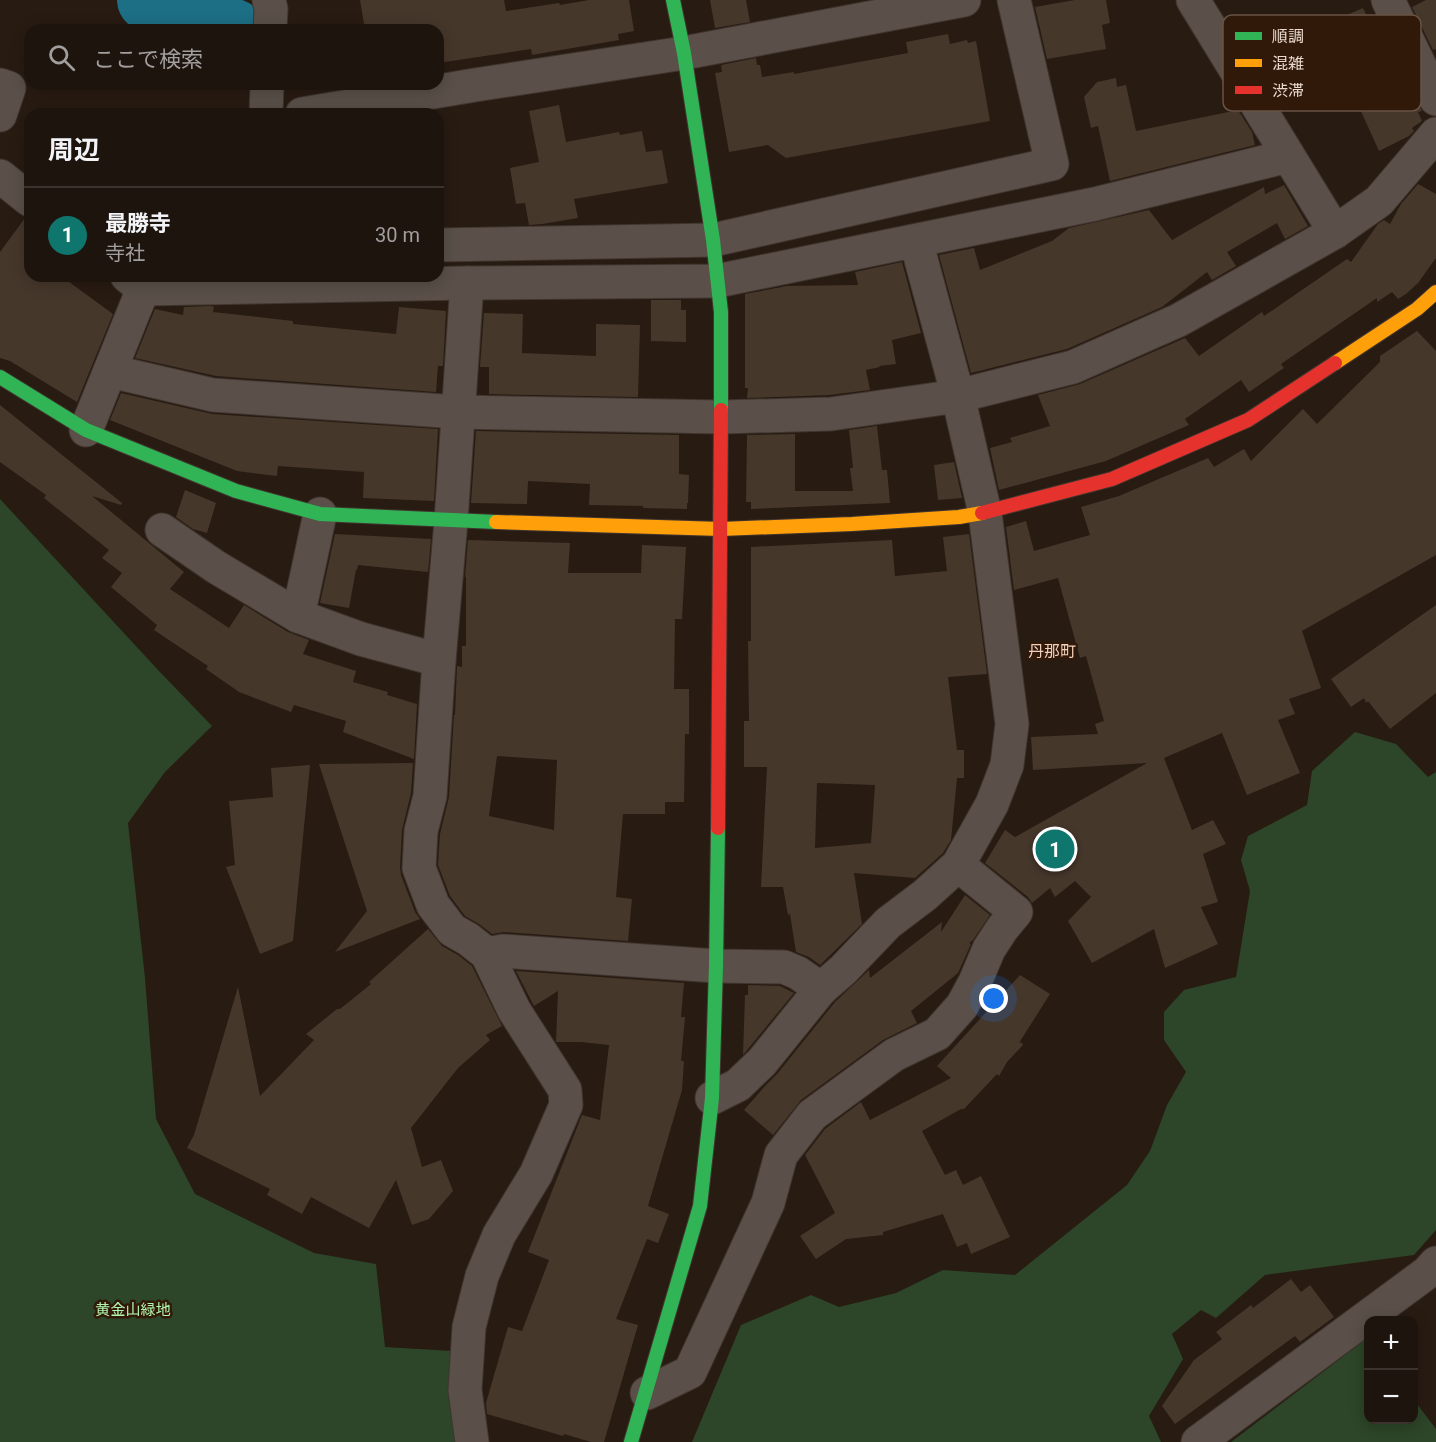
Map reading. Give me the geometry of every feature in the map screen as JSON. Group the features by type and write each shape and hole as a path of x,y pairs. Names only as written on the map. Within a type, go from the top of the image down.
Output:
{"street":[{"path":"631,1442 700,1206 712,1098 716,966 722,417 721,312 713,240 684,53 673,0"},
{"path":"338,108 684,53 964,0"},
{"path":"444,244 713,240 1052,164 1014,0"},
{"path":"1193,0 1223,49"},
{"path":"1388,0 1395,15"},
{"path":"1421,68 1436,99"},
{"path":"0,85 9,88 0,115"},
{"path":"266,108 267,90"},
{"path":"1261,111 1335,232"},
{"path":"110,371 213,394 458,412 722,417 831,414 958,396 1073,367 1179,320 1335,232 1379,201 1436,134"},
{"path":"86,430 110,371 135,283 717,281 1095,204 1288,156"},
{"path":"0,176 24,195"},
{"path":"712,1098 738,1085 762,1062 821,989 843,970 888,923 925,895 958,865 992,804 1007,765 1012,724 985,513 958,396 916,241"},
{"path":"467,283 430,796 421,831 419,868 433,905 452,930 487,954 514,1010 565,1090 566,1105 537,1174 499,1235 482,1276 470,1327 465,1390 472,1442"},
{"path":"0,376 86,430 236,491 320,514 451,521 721,529 888,522 985,513 1112,480 1248,420 1417,309 1436,292"},
{"path":"298,616 320,514"},
{"path":"162,530 216,567 298,616 361,639 439,660"},
{"path":"646,1393 690,1372 768,1203 782,1155 812,1115 894,1055 937,1034 962,1006 989,949 1016,912 958,865"},
{"path":"487,954 503,951 716,966 784,967 798,973 821,989"},
{"path":"1198,1442 1433,1273"}],"green space":[{"name":"黄金山緑地","path":"0,499 212,726 165,772 128,823 145,978 156,1119 195,1194 314,1253 376,1264 385,1347 452,1351 467,1442 0,1442"},
{"path":"1355,732 1396,744 1428,777 1436,772 1436,1230 1414,1255 1265,1275 1216,1318 1201,1310 1172,1334 1183,1359 1149,1416 1161,1442 692,1442 741,1325 811,1295 839,1307 896,1293 943,1270 1015,1275 1127,1185 1150,1151 1167,1105 1186,1072 1164,1040 1164,1012 1184,990 1236,977 1250,891 1241,860 1248,836 1307,805 1312,771"},
{"path":"1364,1341 1364,1424 1418,1424 1418,1405 1436,1429 1436,1442 1231,1442"}],"building":[{"path":"360,0 504,0 506,11 589,0 629,0 634,31 618,34 619,40 532,55 531,49 444,62 444,24 364,24"},
{"path":"710,0 746,0 750,22 715,28"},
{"path":"1075,0 1106,0 1110,23 1102,25 1106,49 1047,59 1035,7"},
{"path":"1426,0 1436,0 1436,49 1433,50 1421,25 1421,15 1416,15 1412,7"},
{"path":"1363,8 1366,15 1347,15"},
{"path":"948,34 950,44 967,40 968,43 976,41 990,121 786,158 768,145 729,152 715,73 722,72 721,65 756,58 762,77 794,72 794,74 908,53 906,42"},
{"path":"1116,78 1117,87 1126,85 1136,131 1239,111 1252,132 1255,145 1110,181 1098,126 1091,128 1084,97 1097,82"},
{"path":"559,105 566,142 619,132 620,135 642,131 646,152 662,150 668,183 574,199 578,218 529,225 525,203 516,204 510,168 539,162 529,111"},
{"path":"1421,109 1422,111 1418,112 1422,121 1412,128 1414,131 1409,136 1379,151 1361,111 1421,111"},
{"path":"1418,184 1436,194 1436,258 1418,283 1406,294 1398,299 1392,292 1377,302 1377,298 1281,364 1284,368 1249,392 1241,380 1185,419 1189,425 1106,461 999,490 990,448 1012,442 1010,438 1050,426 1038,395 1080,384 1185,338 1199,356 1262,312 1264,316 1347,259 1351,262 1378,224 1384,220 1390,224 1401,204"},
{"path":"1284,185 1308,226 1285,239 1277,223 1227,252 1236,266 1212,280 1207,272 1162,307 1067,349 971,373 939,255 974,248 980,270 1052,241 1069,228 1149,210 1172,240 1264,187 1265,194"},
{"path":"24,219 24,282 69,282 113,314 77,402 10,361 0,358 0,252"},
{"path":"902,262 921,333 892,340 896,364 866,370 870,390 829,395 747,398 748,388 745,388 745,294 787,286 858,285 855,272"},
{"path":"651,300 681,300 681,310 686,310 686,342 651,341"},
{"path":"184,307 214,307 213,312 293,321 293,324 396,334 399,307 446,311 443,366 438,366 436,392 216,376 135,358 155,309 183,315"},
{"path":"484,313 523,314 522,353 596,356 596,324 640,325 638,397 489,394 489,367 480,367"},
{"path":"1417,331 1436,351 1436,555 1302,631 1321,688 1289,699 1295,714 1278,720 1300,773 1247,795 1222,733 1164,758 1192,830 1213,820 1226,844 1203,854 1218,902 1201,907 1218,944 1165,968 1154,929 1092,963 1068,921 1091,897 1075,881 1055,897 1050,888 1032,903 1028,897 985,863 1005,830 1015,837 1147,763 1033,770 1031,737 1098,734 1095,724 1104,721 1086,656 1080,658 1058,578 1014,590 1006,527 1026,521 1034,551 1090,535 1081,507 1119,496 1208,458 1214,467 1244,449 1251,461 1303,409 1317,424 1380,362 1380,356"},
{"path":"121,393 212,414 438,429 434,501 363,498 364,472 278,466 277,476 237,471 110,420"},
{"path":"0,405 122,503 121,505 92,496 184,572 170,589 229,628 244,605 288,632 309,640 303,654 356,671 353,682 388,692 387,695 417,704 414,759 343,732 346,721 294,705 291,712 239,692 206,669 208,666 154,630 157,625 111,587 122,573 102,558 109,550 44,498 46,495 0,462"},
{"path":"877,426 882,470 887,470 890,503 751,509 751,502 746,502 747,435 795,434 795,491 853,491 849,430"},
{"path":"476,431 679,435 679,474 689,475 687,509 589,505 590,484 528,481 527,504 471,503"},
{"path":"954,462 962,498 938,500 934,465"},
{"path":"185,490 216,503 207,533 193,529 176,517"},
{"path":"335,534 431,539 428,572 358,565 349,608 320,603"},
{"path":"969,534 987,674 948,677 957,750 964,750 964,778 957,778 951,840 943,853 915,878 854,873 862,924 820,965 796,952 783,887 761,887 767,767 744,767 744,721 749,721 748,641 751,641 751,547 892,540 895,576 947,571 943,537","holes":["817,783 875,785 871,843 815,848"]},
{"path":"468,540 570,543 568,573 641,573 642,545 686,547 682,619 675,619 674,689 689,689 689,734 685,734 684,802 665,802 665,814 623,814 616,897 632,899 628,941 504,932 492,934 465,916 450,896 438,865 440,834 449,797 457,666 462,667 462,646 466,646 465,577","holes":["497,756 557,760 554,830 489,816"]},
{"path":"1436,605 1436,693 1390,729 1364,698 1351,707 1331,679"},
{"path":"413,763 411,793 402,830 400,867 415,912 420,919 335,952 367,911 319,764"},
{"path":"310,765 293,941 260,954 226,867 235,865 229,801 273,797 271,768"},
{"path":"965,895 990,915 969,943 971,944 958,973 911,1011 917,1023 883,1040 801,1100 773,1135 744,1110 777,1074 835,1002 869,970 870,978 942,922 941,932"},
{"path":"428,929 442,946 472,966 502,1026 486,1035 490,1040 458,1068 411,1128 422,1167 441,1160 453,1191 429,1219 412,1225 396,1180 369,1228 311,1197 302,1214 267,1195 270,1189 187,1148 194,1135 238,987 260,1096 314,1040 306,1034 371,984 369,982"},
{"path":"516,971 684,983 681,1017 685,1017 681,1061 684,1061 682,1090 648,1206 669,1214 658,1243 647,1239 616,1319 638,1325 604,1442 591,1442 564,1434 563,1436 487,1414 486,1403 508,1327 522,1331 549,1260 528,1252 582,1115 600,1120 609,1045 556,1042 558,991 534,1006"},
{"path":"1020,975 1050,994 1019,1043 1023,1045 1007,1062 999,1076 997,1074 964,1109 922,1131 945,1175 956,1170 963,1185 981,1176 1010,1237 971,1254 967,1243 957,1247 943,1214 883,1232 883,1235 846,1239 816,1259 800,1236 835,1213 805,1155 825,1129 861,1102 870,1120 951,1078 937,1066"},
{"path":"748,985 780,986 794,993 743,1055 745,995 748,995"},
{"path":"1291,1279 1301,1292 1310,1285 1334,1317 1300,1342 1295,1336 1175,1424 1162,1406 1194,1360 1222,1339 1216,1332 1251,1305 1253,1308"}],"waterway":[{"path":"148,0 217,24"}],"traffic: fast":[{"path":"673,0 684,53 713,240 721,312 721,410"},
{"path":"0,377 86,430 236,491 320,514 496,522"},
{"path":"631,1442 700,1206 712,1098 718,828"}],"traffic: slow":[{"path":"1335,363 1417,309 1436,292"},
{"path":"496,522 721,529 852,524 959,517 982,513"}],"traffic: jam":[{"path":"982,513 1112,479 1248,420 1335,363"},
{"path":"718,828 721,410"}],"place":[{"name":"最勝寺","path":"1055,849"}],"district":[{"name":"丹那町","path":"1052,651"}]}
